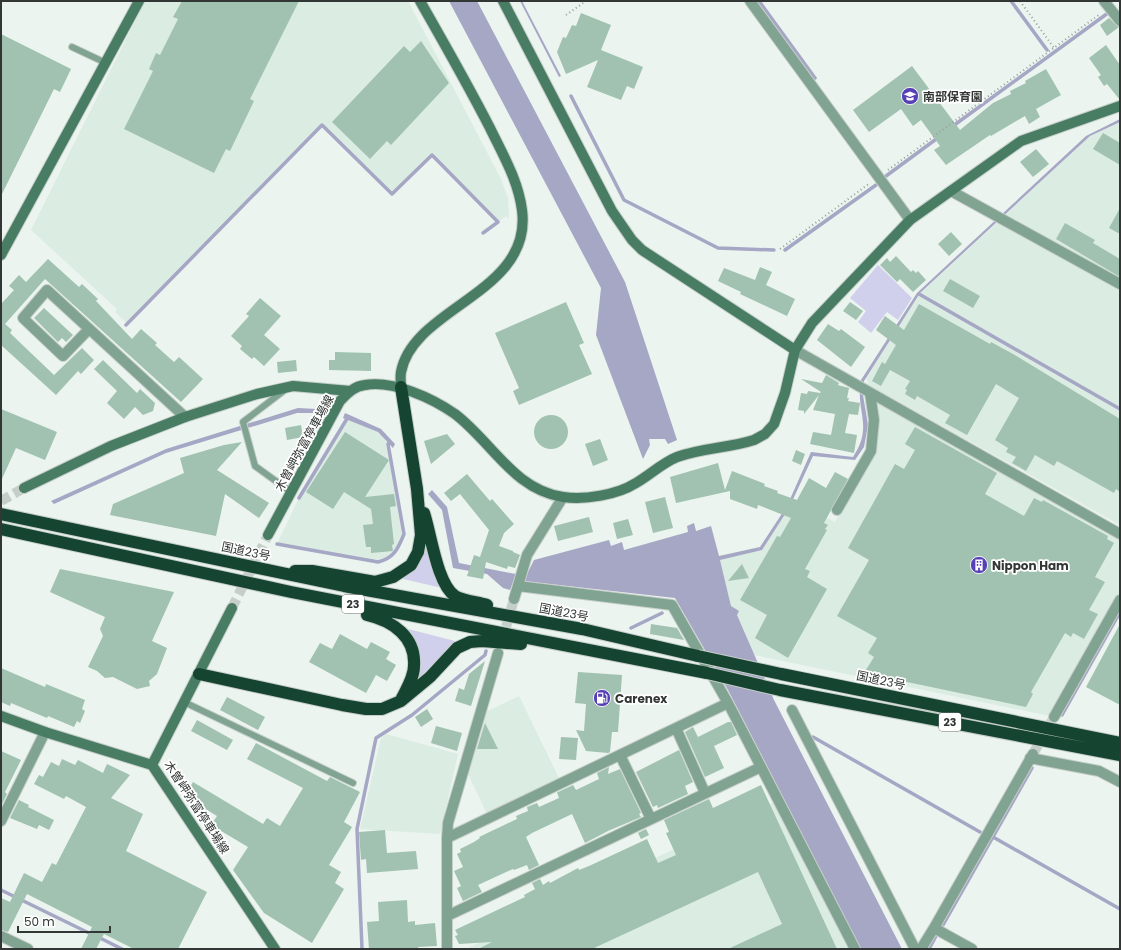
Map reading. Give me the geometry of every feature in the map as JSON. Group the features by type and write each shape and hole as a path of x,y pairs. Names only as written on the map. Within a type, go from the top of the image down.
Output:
{"highway":[{"name":"23","path":"266,570 312,571 375,582 393,577 411,565 418,552 421,535 417,489 401,388"},
{"name":"23","path":"417,489 432,536 440,573 447,587 455,596 582,629"},
{"name":"国道23号","path":"1,514 344,586 582,629 781,674 1120,743"},
{"name":"23","path":"1,529 291,592 707,673 780,690 1120,755"},
{"name":"23","path":"291,592 333,607 383,618 399,628 408,638 414,653 412,678 401,701"},
{"name":"23","path":"199,674 228,682 366,709 382,709 401,701 430,677 457,648 470,642 482,641 580,649"}],"street":[{"path":"1,255 139,1"},
{"path":"401,388 401,372 406,358 423,334 486,285 500,273 510,261 518,241 522,212 518,190 511,170 466,81 420,1"},
{"path":"502,1 612,211 632,240 642,250 795,350 1120,534"},
{"path":"750,1 910,220"},
{"path":"1107,4 1120,21"},
{"name":"木曽岬弥富停車場線","path":"268,535 340,401 350,391 364,385 381,384 401,388 442,406 470,428 512,472 528,484 544,493 563,497 578,498 620,490 635,484 678,457 754,440 765,434 774,424 781,408 795,350 812,324 910,220 1021,141 1120,106"},
{"path":"951,191 1120,284"},
{"path":"89,329 63,356 23,318 48,290 185,417"},
{"path":"24,488 111,446 185,417 257,394 289,387 324,388 350,391"},
{"path":"837,510 871,451 874,420 865,390"},
{"path":"514,599 526,555 563,497"},
{"path":"518,584 672,605 728,703 855,949"},
{"path":"1054,717 1120,600"},
{"name":"木曽岬弥富停車場線","path":"232,608 152,765 275,949"},
{"path":"447,949 448,822 498,653"},
{"path":"447,838 728,703"},
{"path":"792,710 915,949"},
{"path":"1,716 45,732 152,765"},
{"path":"676,728 705,793"},
{"path":"1,821 45,732"},
{"path":"620,755 651,819"},
{"path":"922,949 1031,756 1099,771 1120,782"},
{"path":"448,916 761,767"},
{"path":"934,928 972,949"},
{"path":"1,936 28,949"}],"lane":[{"path":"72,47 106,63"},
{"path":"289,387 244,423 255,466 291,492"},
{"path":"184,702 353,783"}],"path":[{"path":"566,15 586,1"},
{"path":"1020,1 1054,48"},
{"path":"780,249 1054,48 1107,4"}],"shaded area":[{"path":"145,1 408,1 501,179 508,198 509,219 506,216 498,222 432,155 392,194 322,125 128,324 115,312 117,309 31,230"},
{"path":"449,1 477,1 625,282 677,440 668,444 665,439 649,439 650,445 643,459 596,335 601,288"},
{"path":"520,1 522,1 561,76 559,77"},
{"path":"1120,119 1120,122 1090,136 920,293 864,381 863,395 868,425 864,447 855,460 813,456 789,508 762,550 720,560 731,606 739,611 737,615 774,700 902,949 861,949 728,690 675,598 514,580 510,590 503,588 487,574 453,568 442,510 428,494 432,490 447,507 459,563 526,576 534,560 609,540 611,546 622,542 624,550 688,532 687,526 694,523 696,531 711,526 719,556 760,547 787,506 811,452 853,457 859,446 863,427 860,401 861,380 917,293 1086,136"},
{"path":"1120,122 1120,280 1006,214 1090,136"},
{"path":"999,221 1120,290 1120,525 869,385 866,378 919,294"},
{"path":"878,265 912,298 898,320 887,312 871,333 858,322 866,311 850,298"},
{"path":"879,404 1120,540 1120,592 1050,716 754,655 737,615 731,606 720,560 762,550 792,500 835,522 874,452 875,406"},
{"path":"298,408 317,409 317,413 297,413 166,453 54,504 51,501 166,449"},
{"path":"345,413 381,429 395,444 393,448 378,432 343,418"},
{"path":"346,419 378,432 388,444 404,534 400,545 388,560 378,562 277,544 299,498"},
{"path":"426,539 442,588 399,578 411,571 419,563 424,553"},
{"path":"408,629 459,642 446,651 418,679 418,653"},
{"path":"519,696 559,778 487,814 467,772 486,712"},
{"path":"386,734 458,754 440,834 360,829 381,738"},
{"path":"775,802 850,949 466,949 674,849"}],"building":[{"path":"182,1 299,1 250,99 254,101 230,151 226,149 214,173 124,129 153,71 149,69 156,53 160,55 178,19 173,17"},
{"path":"581,13 611,25 601,50 643,67 634,89 627,86 621,100 587,87 598,60 566,74 557,52 563,37 566,38 572,25 576,26"},
{"path":"1109,18 1119,27 1107,36 1100,25"},
{"path":"1,34 71,69 60,92 54,89 1,196"},
{"path":"421,41 449,83 391,145 387,141 370,159 332,122 404,46 410,52"},
{"path":"1106,45 1120,65 1120,100 1107,84 1104,86 1098,77 1101,75 1089,58"},
{"path":"912,66 960,130 993,103 1011,94 1010,91 1026,83 1025,81 1046,69 1061,95 1036,109 1040,117 1029,124 1025,116 991,136 990,135 946,165 934,150 940,146 921,120 913,126 901,109 869,132 853,110"},
{"path":"1103,133 1120,143 1120,165 1093,149"},
{"path":"1036,149 1049,164 1033,177 1020,162"},
{"path":"1120,208 1120,234 1109,228"},
{"path":"1065,223 1095,240 1093,243 1120,259 1120,277 1056,239"},
{"path":"951,232 962,244 949,256 938,244"},
{"path":"896,256 911,272 913,270 916,273 918,271 926,280 913,292 900,279 897,282 880,265 887,258 890,262"},
{"path":"48,259 79,287 82,284 98,299 96,301 132,339 141,329 157,343 155,345 174,362 179,357 203,379 181,402 45,279 5,324 12,330 10,333 54,375 82,348 94,360 81,374 78,371 56,395 1,345 1,304 14,290 9,286 19,275 26,282"},
{"path":"760,267 772,272 766,285 795,299 787,316 740,294 741,292 718,281 724,268 755,280"},
{"path":"950,279 980,296 973,308 943,291"},
{"path":"260,298 281,316 264,335 280,349 264,366 254,357 252,359 240,349 242,346 231,336 249,316 246,314"},
{"path":"566,302 584,343 579,345 592,374 519,405 513,391 519,388 495,333"},
{"path":"850,302 863,311 856,320 843,311"},
{"path":"919,304 990,344 991,342 1013,354 1120,419 1120,492 1116,489 1114,493 1057,461 1054,466 1035,455 1026,471 1012,463 1016,457 1006,452 1008,448 995,440 1019,398 996,384 967,435 945,423 950,415 917,396 915,400 905,394 907,390 905,389 910,381 890,370 881,386 872,381 882,362 885,364 896,345 876,330 885,316 904,330"},
{"path":"44,308 73,335 66,342 62,338 58,342 34,318"},
{"path":"828,324 839,331 841,329 865,347 851,367 817,340"},
{"path":"335,352 371,353 371,371 329,370 329,360 335,360"},
{"path":"103,360 137,393 140,389 155,403 153,411 143,415 135,407 124,419 107,403 117,391 94,369"},
{"path":"296,360 297,371 278,373 277,362"},
{"path":"826,375 839,383 838,385 849,388 847,398 849,398 848,401 860,403 858,415 849,414 845,433 857,435 854,453 810,444 813,432 831,435 835,414 813,410 819,395 804,414 804,411 798,410 801,393 807,394 808,391 821,392 801,379 822,383"},
{"path":"1,409 57,432 45,460 16,448 1,481"},
{"path":"551,415 563,420 568,432 563,444 551,449 539,444 534,432 539,420"},
{"path":"301,425 303,437 287,440 285,428"},
{"name":"Nippon Ham","path":"915,427 997,473 985,494 1024,516 1034,498 1042,502 1043,500 1108,536 1107,539 1114,543 1095,577 1105,582 1089,610 1098,614 1084,639 1073,633 1071,637 1065,633 1031,692 1033,694 1026,707 864,673 874,657 868,653 877,638 837,616 869,560 848,548 895,464 904,469 915,450 905,444"},
{"path":"345,432 389,460 365,497 394,494 396,506 390,507 394,544 392,545 393,551 371,553 371,547 366,547 363,525 373,524 371,509 344,492 333,509 306,492"},
{"path":"447,434 455,444 431,464 424,441"},
{"path":"600,439 608,460 593,466 585,444"},
{"path":"242,442 217,470 269,503 259,518 225,494 216,536 110,515 113,504 184,473 180,458 224,445"},
{"path":"796,450 805,454 801,465 792,461"},
{"path":"718,463 725,490 732,471 765,484 764,486 778,491 777,493 797,500 809,478 826,488 835,472 848,479 824,523 828,525 825,529 827,530 805,569 810,571 807,577 827,589 788,658 755,638 767,615 740,600 777,536 780,537 791,518 758,505 757,509 730,499 730,491 676,503 670,477"},
{"path":"467,474 490,501 492,499 514,524 504,533 499,546 520,555 515,568 508,566 507,569 486,562 483,579 467,576 474,555 480,557 489,530 460,494 451,501 444,493"},
{"path":"665,497 673,528 653,533 645,502"},
{"path":"589,517 593,532 558,541 554,526"},
{"path":"628,519 633,535 617,539 613,523"},
{"path":"742,564 749,578 728,581"},
{"path":"60,569 174,592 152,641 167,648 157,674 149,681 150,686 137,689 113,677 105,678 97,671 88,667 103,636 100,629 105,617 50,592"},
{"path":"651,624 677,628 684,640 650,634"},
{"path":"1120,624 1120,705 1086,687"},
{"path":"340,634 367,649 371,642 390,652 386,659 396,665 387,681 376,675 366,693 309,662 320,643 332,649"},
{"path":"485,661 471,706 455,701 459,688 464,690 469,674"},
{"path":"1,668 45,687 46,684 85,700 82,709 85,711 80,723 77,721 74,727 48,716 47,718 11,703 10,706 1,702"},
{"path":"578,672 622,675 618,732 612,732 610,752 608,753 586,751 576,730 584,731 586,704 575,703"},
{"path":"227,697 265,717 258,730 220,710"},
{"path":"427,709 433,719 421,727 415,717"},
{"path":"197,720 233,740 227,750 191,731"},
{"path":"728,722 731,722 737,735 714,746 724,768 705,777 685,732 693,727 698,737"},
{"path":"485,723 498,749 477,749"},
{"path":"436,726 462,733 457,751 431,743"},
{"path":"561,737 578,738 576,760 559,759"},
{"path":"256,743 327,781 330,777 360,792 344,822 352,827 329,865 341,872 335,883 344,889 312,943 264,913 233,870 248,847 211,825 217,816 191,800 194,796 187,792 193,782 263,824 267,818 280,826 303,788 247,759"},
{"path":"679,750 693,782 685,786 688,794 658,808 657,805 653,807 636,772"},
{"path":"1,751 21,760 5,792 7,794 1,806"},
{"path":"62,759 75,765 78,760 103,773 107,764 130,775 111,798 143,814 126,851 207,892 178,949 134,949 104,934 96,949 81,949 92,927 27,894 8,932 1,930 1,898 10,902 24,873 42,882 52,863 56,865 86,807 66,796 64,799 34,784 39,775 43,777 51,762 59,766"},
{"path":"609,767 608,774 620,769 641,813 639,814 641,817 585,843 572,814 526,837 539,865 529,870 527,865 514,870 513,869 478,885 482,892 463,901 457,888 461,886 454,871 463,867 457,854 461,852 460,849 474,842 480,838 479,837 517,819 516,816 528,811 527,807 537,803 539,807 559,798 557,792 573,785 576,790 599,779 597,773"},
{"path":"761,785 837,949 728,949 782,924 758,872 592,949 478,949 492,942 459,944 455,936 458,935 455,930 525,897 524,895 535,889 532,883 540,879 543,885 549,881 550,883 578,868 579,870 589,866 647,839 658,863 676,855 666,833 669,832 664,820 709,799 713,808"},
{"path":"19,800 29,805 28,807 54,820 49,830 39,825 37,829 10,818"},
{"path":"646,829 649,835 641,839 638,833"},
{"path":"385,830 387,853 416,851 418,869 367,873 366,859 361,860 359,832"},
{"path":"407,900 408,922 415,921 415,925 435,923 437,946 418,947 419,949 369,949 367,922 379,921 378,902"}],"waterway":[{"path":"759,1 815,78"},
{"path":"1011,1 1047,50"},
{"path":"953,126 1108,13"},
{"path":"571,96 624,200 718,248 774,250"},
{"path":"126,325 322,125 392,194 432,155 498,222 483,233"},
{"path":"886,176 939,137"},
{"path":"785,250 876,185"},
{"path":"919,294 1120,409"},
{"path":"299,498 348,417"},
{"path":"277,544 378,562 392,555 400,544 404,534 388,444 390,442"},
{"path":"1062,715 1120,612"},
{"path":"631,628 662,613"},
{"path":"362,949 357,829 376,738 412,715 485,655 486,651"},
{"path":"813,737 980,832"},
{"path":"943,925 1032,768"},
{"path":"993,837 1120,909"},
{"path":"1,890 93,935"},
{"path":"929,949 936,936"},
{"path":"98,937 122,949"}],"tunnel":[{"path":"1,501 24,488"},
{"path":"232,608 268,535"},
{"path":"502,641 514,599"},
{"path":"1033,754 1054,717"}],"place":[{"name":"南部保育園","path":"910,96"},
{"name":"Nippon Ham","path":"979,565"},
{"name":"Carenex","path":"602,698"}]}
